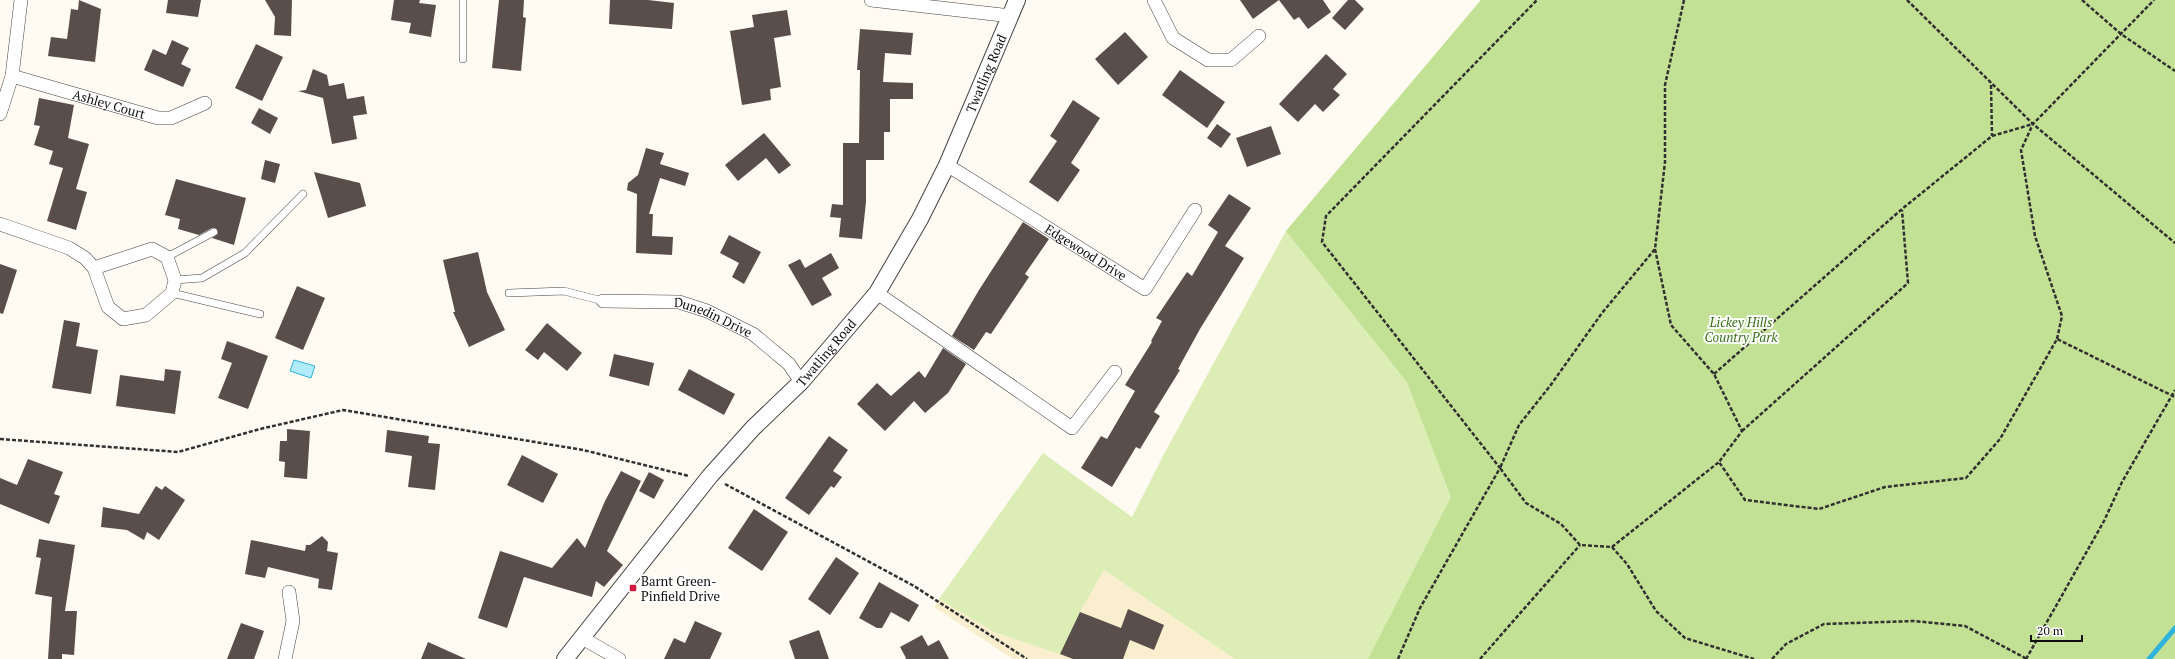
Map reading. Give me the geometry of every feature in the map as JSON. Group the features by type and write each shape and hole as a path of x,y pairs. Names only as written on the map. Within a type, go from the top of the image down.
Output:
{"street":[{"path":"0,114 12,76 21,0"},
{"path":"871,0 1011,16"},
{"name":"Twatling Road","path":"565,659 709,478 753,428 801,382 877,293 920,219 947,165 1017,0"},
{"path":"1154,0 1173,38 1208,60 1231,60 1259,36"},
{"name":"Ashley Court","path":"12,76 158,118 172,118 205,103"},
{"name":"Edgewood Drive","path":"947,165 1145,290 1195,210"},
{"path":"0,224 68,248 85,258 94,268 108,307 123,319 146,315 172,293 175,280 167,257 152,249 94,268"},
{"path":"877,293 1072,428 1115,372"},
{"name":"Dunedin Drive","path":"603,301 679,302 707,310 753,334 789,364 801,382"},
{"path":"285,659 292,621 289,592"},
{"path":"582,638 619,659"}],"lane":[{"path":"463,0 463,59"},
{"path":"175,280 202,278 245,252 303,194"},
{"path":"167,257 214,232"},
{"path":"509,293 564,291 603,301"},
{"path":"172,293 260,314"}],"path":[{"path":"1537,0 1326,216 1322,242 1526,503 1561,524 1580,545 1612,547 1718,462 1742,431 1908,283 1902,209"},
{"path":"1684,0 1665,85 1665,162 1655,249 1671,325 1714,374 1742,431"},
{"path":"1907,0 2033,124 2175,243"},
{"path":"2082,0 2121,34 2175,71"},
{"path":"1718,462 1745,500 1819,509 1885,487 1966,478 2000,439 2057,338 2062,316 2035,236 2021,150 2033,124 2154,0"},
{"path":"1991,84 1992,136"},
{"path":"1714,374 1902,209 1992,136 2033,124"},
{"path":"1398,659 1420,608 1500,468 1519,425 1550,386 1602,312 1655,249"},
{"path":"2057,338 2174,396"},
{"path":"1772,659 1786,644 1824,624 1914,620 1965,626 2027,659 2104,521 2122,482 2174,396 2175,390"},
{"path":"0,439 178,452 260,429 342,410 583,450 709,478 914,586 1026,659"},
{"path":"1480,659 1580,545"},
{"path":"1612,547 1627,564 1656,611 1685,638 1754,659"}],"shaded area":[{"path":"1104,570 1235,659 1013,659 934,607 939,599 994,632 1060,653 1080,612"}],"green space":[{"name":"Lickey Hills Country Park","path":"1481,0 2175,0 2175,659 1235,659 1104,570 1080,612 1060,654 994,632 939,599 1043,453 1132,517 1164,454 1286,231"},
{"name":"Lickey Hills Country Park","path":"1481,0 2175,0 2175,659 1368,659 1451,497 1407,382 1286,231"}],"water":[{"path":"294,360 315,366 311,378 290,371"}],"building":[{"path":"79,0 101,9 95,62 48,56 51,37 67,39 71,9 78,10"},
{"path":"168,0 201,0 198,17 166,13"},
{"path":"265,0 292,0 291,36 274,35 275,17"},
{"path":"394,0 420,0 419,3 436,5 431,37 409,33 411,23 391,20"},
{"path":"499,0 524,0 523,17 526,18 521,71 492,68"},
{"path":"610,0 648,0 674,3 672,29 609,24"},
{"path":"1240,0 1279,0 1253,19"},
{"path":"1279,0 1323,0 1331,12 1308,29 1299,17 1294,20"},
{"path":"1348,0 1355,0 1364,9 1345,30 1332,18"},
{"path":"787,10 791,35 774,38 781,87 770,89 771,100 742,105 730,31 754,27 752,15"},
{"path":"860,29 913,33 911,55 885,53 883,82 913,83 913,99 890,99 890,132 884,132 884,160 866,160 866,202 862,239 839,237 841,218 830,217 832,204 843,205 843,143 859,143 860,70 857,70"},
{"path":"1125,32 1148,57 1118,85 1095,59"},
{"path":"172,40 189,48 181,64 191,69 183,87 144,70 153,49 166,55"},
{"path":"256,44 283,57 262,101 235,88"},
{"path":"1326,54 1347,74 1333,89 1340,95 1323,112 1315,104 1298,122 1279,104"},
{"path":"313,69 327,75 329,86 344,83 347,99 364,96 367,114 353,116 357,139 332,144 323,98 298,91 306,90"},
{"path":"1180,70 1225,102 1207,128 1162,95"},
{"path":"39,98 74,105 68,138 89,144 76,189 87,192 76,230 47,221 63,168 49,164 53,151 34,145 40,126 34,125"},
{"path":"1073,100 1100,118 1071,163 1080,170 1058,202 1029,182 1057,141 1050,136"},
{"path":"259,108 278,118 270,134 251,123"},
{"path":"1217,124 1231,134 1221,148 1207,138"},
{"path":"1271,126 1281,154 1247,167 1236,138"},
{"path":"764,133 791,165 779,174 766,158 738,181 725,165"},
{"path":"646,148 664,153 660,164 689,173 685,186 660,178 649,214 653,214 652,236 673,237 672,255 636,253 637,194 627,190 628,183 638,175"},
{"path":"265,160 280,164 275,183 261,179"},
{"path":"314,172 360,183 366,206 328,218"},
{"path":"176,179 246,198 234,245 212,238 218,234 216,228 212,228 199,235 178,229 180,219 165,215"},
{"path":"1229,194 1251,208 1225,246 1244,258 1200,329 1178,369 1180,370 1154,412 1160,416 1140,449 1136,447 1112,487 1081,468 1101,436 1107,439 1135,391 1125,385 1152,342 1151,341 1162,321 1156,318 1187,272 1192,276 1218,232 1208,225"},
{"path":"1023,222 1049,239 1025,274 1029,277 991,334 986,332 974,350 952,336 979,290"},
{"path":"729,235 761,252 744,284 732,277 739,263 720,253"},
{"path":"478,252 487,292 505,330 469,347 453,312 455,312 443,260"},
{"path":"831,253 839,268 822,278 832,295 812,306 788,265 800,259 805,268"},
{"path":"0,264 17,270 3,314 0,313"},
{"path":"297,286 325,298 303,350 275,338"},
{"path":"64,320 80,323 76,346 98,350 91,394 52,388"},
{"path":"547,323 582,353 567,371 544,352 538,360 525,350"},
{"path":"227,341 268,356 248,409 218,398 232,363 221,359"},
{"path":"943,348 966,364 948,393 925,413 914,401 885,431 857,404 877,383 891,396 919,371 925,378"},
{"path":"614,354 654,363 649,386 609,376"},
{"path":"165,369 181,371 175,414 116,406 120,375 164,381"},
{"path":"689,369 735,394 724,415 678,390"},
{"path":"287,429 310,431 307,479 284,477 285,462 279,461 280,441 287,441"},
{"path":"387,430 429,436 428,443 440,444 435,490 408,487 412,456 385,452"},
{"path":"829,436 848,450 833,471 842,477 834,488 831,486 809,515 785,498"},
{"path":"522,455 558,474 543,503 507,485"},
{"path":"28,459 63,472 54,494 60,496 49,524 0,504 0,478 17,485"},
{"path":"621,471 641,481 607,551 623,565 604,587 596,581 592,597 524,577 507,628 478,618 500,551 552,568 577,538 585,548 605,501"},
{"path":"649,472 664,480 654,499 639,491"},
{"path":"156,486 162,490 165,486 185,500 159,540 147,532 144,540 127,530 101,527 103,507 139,514"},
{"path":"754,509 788,532 762,571 728,548"},
{"path":"322,536 328,542 327,551 338,553 332,590 318,588 319,579 268,567 265,578 245,574 251,540 305,551 306,545 310,545"},
{"path":"39,539 75,545 65,611 77,611 74,655 62,654 62,659 48,659 52,597 35,594 41,558 36,557"},
{"path":"836,557 859,573 830,615 808,599"},
{"path":"879,582 919,605 909,622 891,612 882,628 877,628 859,618"},
{"path":"1128,609 1164,625 1154,650 1130,640 1123,659 1073,659 1060,654 1080,612 1121,628"},
{"path":"695,621 722,633 710,659 664,659 674,638 685,643"},
{"path":"241,623 264,631 254,659 227,659"},
{"path":"819,630 829,659 795,659 789,641"},
{"path":"922,635 928,646 939,640 949,659 905,659 906,658 900,647"},
{"path":"428,642 466,659 421,659"}],"waterway":[{"path":"2149,659 2175,628"}],"place":[{"name":"Barnt Green- Pinfield Drive","path":"633,588"}]}
